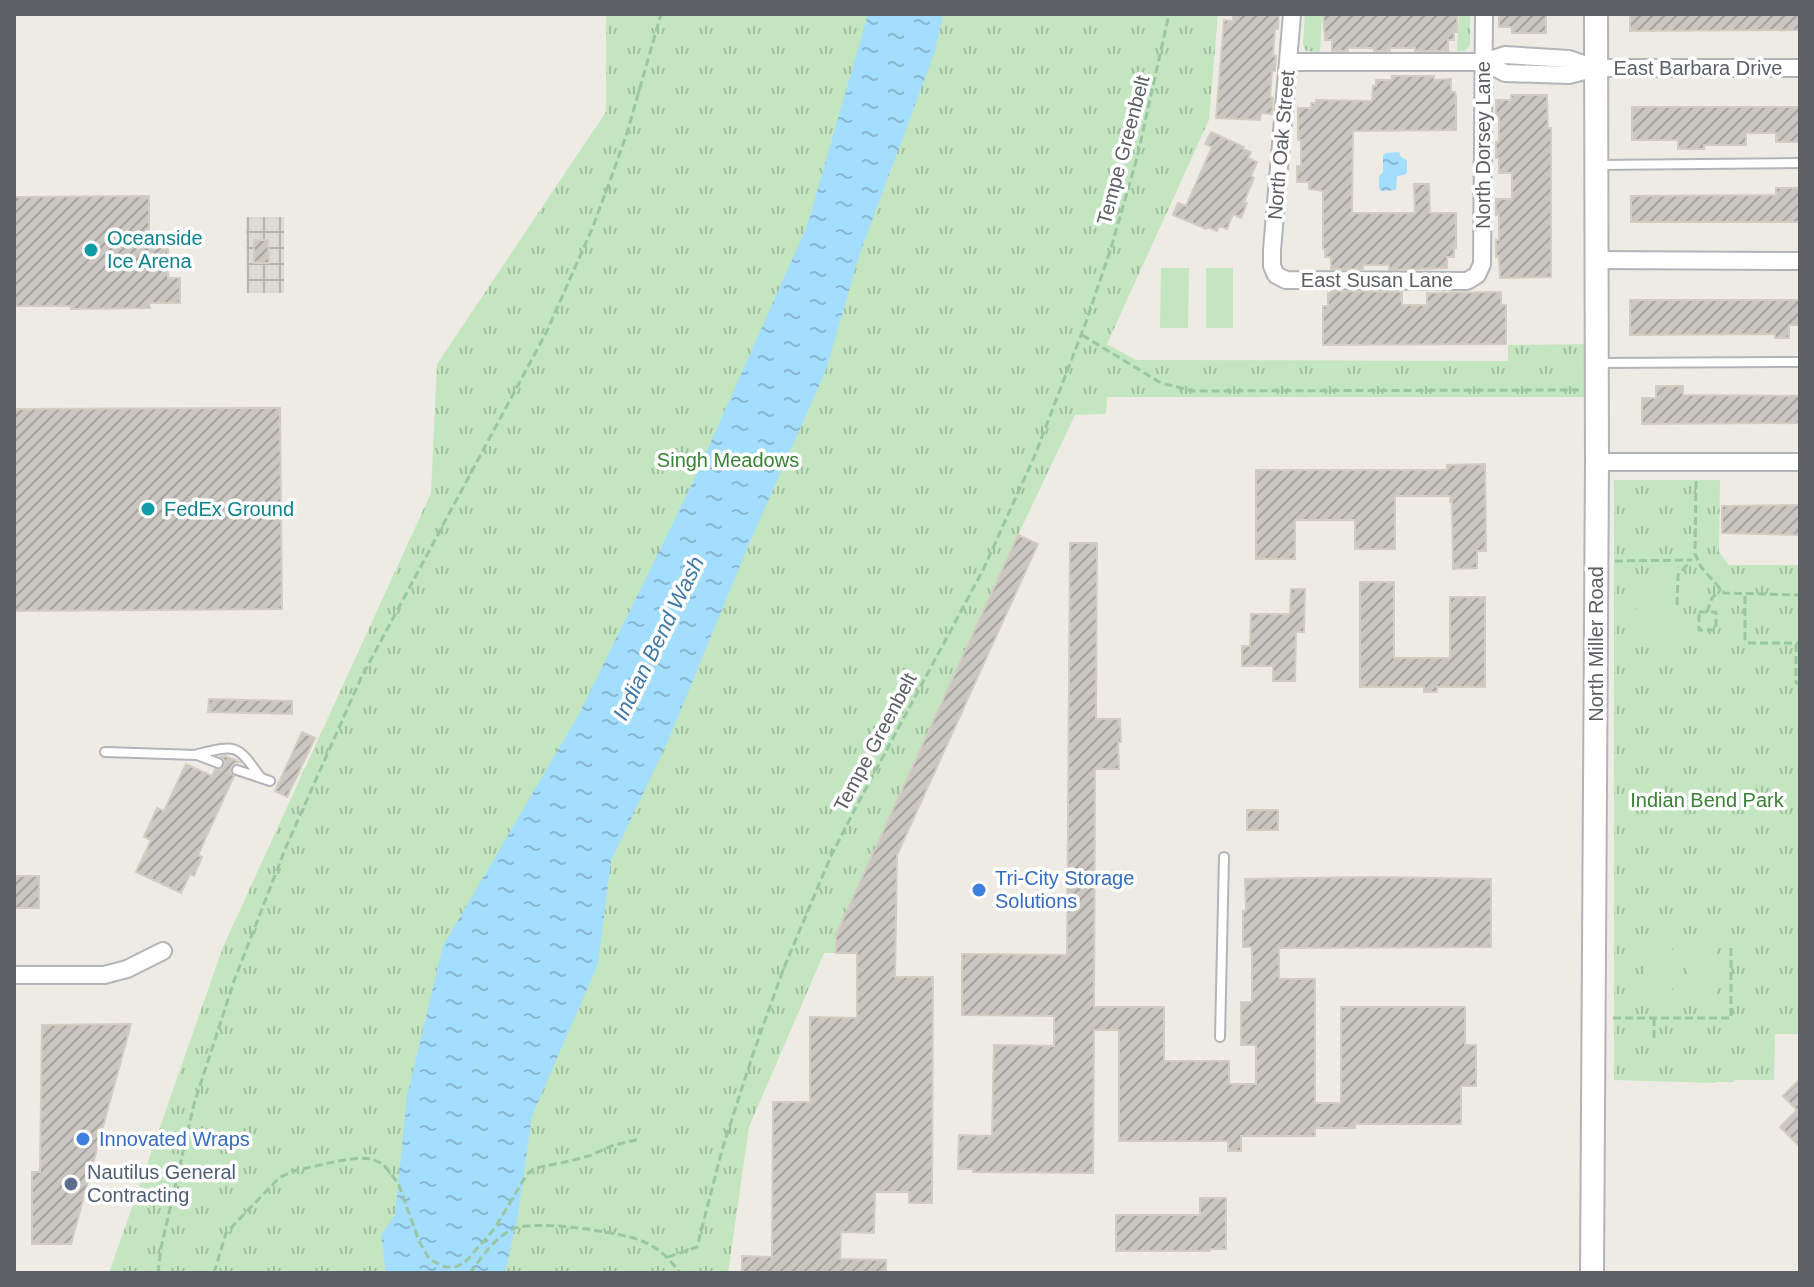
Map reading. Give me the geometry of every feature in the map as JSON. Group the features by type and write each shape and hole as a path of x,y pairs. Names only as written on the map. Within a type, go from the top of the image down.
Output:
{"street":[{"name":"North Oak Street","path":"1276,275 1272,266 1272,250 1292,14"},
{"name":"North Dorsey Lane","path":"1477,275 1482,264 1484,14"},
{"name":"North Miller Road","path":"1592,1273 1597,462 1596,14"},
{"name":"East Barbara Drive","path":"1289,62 1484,62 1505,55 1569,59 1596,68"},
{"path":"1515,56 1515,73"},
{"name":"East Barbara Drive","path":"1484,62 1505,73 1569,75 1596,68 1800,68"},
{"path":"1597,260 1800,261"},
{"name":"East Susan Lane","path":"1276,275 1286,280 1467,281 1477,275"},
{"path":"1597,462 1800,462"},
{"path":"14,975 104,975 127,969 163,951"}],"lane":[{"path":"1597,165 1800,163"},
{"path":"1597,363 1800,362"},
{"path":"105,752 197,755 225,748 242,752 265,779 237,770"},
{"path":"197,755 218,763"},
{"path":"1220,1037 1224,857"}],"path":[{"path":"158,1273 194,1104 234,981 286,847 361,678 553,318 611,178 661,14"},
{"name":"Tempe Greenbelt","path":"668,1257 697,1247 722,1150 752,1057 783,970 831,856 983,570 1035,455 1082,335 1111,248 1137,158 1169,14"},
{"path":"1082,335 1161,383 1193,391 1597,389"},
{"path":"1696,481 1696,557 1721,589 1726,594 1800,595"},
{"path":"1677,605 1678,575 1696,557"},
{"path":"1596,562 1692,560"},
{"path":"1707,612 1712,598 1721,589"},
{"path":"1745,595 1745,639 1748,643 1798,644 1796,683 1800,683"},
{"path":"1699,612 1707,612 1716,612 1716,630 1699,630 1699,612"},
{"path":"1593,1018 1731,1018 1731,945"},
{"path":"1654,1018 1654,1042"},
{"path":"214,1273 226,1233 279,1178 293,1171 360,1158 383,1164 398,1183 419,1241 429,1259 445,1267 456,1267 466,1261 495,1228 527,1174 536,1168 589,1156 614,1145 640,1139"},
{"path":"470,1273 498,1238 515,1227 530,1224 617,1233 644,1241 668,1257 680,1273"},
{"path":"456,1267 459,1273"}],"shaded area":[{"path":"246,217 284,217 284,293 247,293"}],"green space":[{"name":"Singh Meadows","path":"606,14 1218,14 1209,120 1107,344 1136,360 1508,361 1508,345 1597,344 1597,397 1107,397 1106,414 1075,415 836,935 836,953 824,953 749,1127 728,1273 109,1273 223,947 431,493 437,364 606,112"},
{"path":"1305,14 1322,14 1320,52 1306,51 1303,44"},
{"path":"1459,14 1470,14 1470,45 1465,51 1457,51"},
{"path":"1161,268 1189,268 1188,328 1160,328"},
{"path":"1206,268 1233,268 1233,328 1206,328"},
{"name":"Indian Bend Park","path":"1614,480 1720,480 1719,552 1729,565 1800,565 1800,1034 1775,1034 1774,1080 1715,1083 1614,1080"},
{"path":"1636,584 1675,584 1676,646 1636,647"},
{"path":"1644,937 1672,937 1672,999 1644,998"},
{"path":"1688,937 1717,938 1717,998 1688,998"}],"water":[{"name":"Indian Bend Wash","path":"868,14 943,14 935,51 859,256 826,370 749,544 668,741 611,861 598,964 532,1116 518,1215 505,1273 386,1273 381,1235 395,1215 407,1096 443,946 579,714 693,482 807,226"},
{"path":"1399,152 1407,160 1407,173 1397,176 1396,190 1381,191 1379,176 1383,172 1383,155"}],"building":[{"path":"1233,14 1279,14 1270,97 1273,98 1272,114 1261,113 1260,120 1216,118 1224,20 1233,21"},
{"path":"1323,14 1457,14 1457,32 1454,32 1454,40 1448,40 1448,51 1348,48 1348,51 1332,51 1332,40 1325,40"},
{"path":"1499,14 1546,14 1546,33 1512,33 1512,27 1499,27"},
{"path":"1630,14 1800,14 1800,30 1630,31"},
{"path":"1392,76 1451,79 1451,92 1455,92 1456,96 1456,130 1353,131 1352,213 1415,213 1414,184 1429,184 1430,213 1456,213 1454,257 1447,257 1447,268 1389,270 1389,265 1363,265 1363,269 1331,269 1331,257 1325,257 1323,249 1323,191 1309,189 1309,182 1297,182 1297,166 1301,166 1298,108 1311,108 1311,103 1316,103 1316,100 1372,101 1376,80 1392,80"},
{"path":"1511,95 1547,95 1548,128 1551,128 1551,277 1500,278 1499,256 1496,257 1499,215 1496,215 1496,199 1512,199 1512,173 1499,173 1496,100 1511,100"},
{"path":"1632,107 1800,107 1799,142 1776,142 1776,133 1746,133 1746,145 1704,145 1704,149 1678,149 1678,140 1632,140"},
{"path":"1211,132 1244,147 1251,152 1248,158 1257,162 1241,218 1233,214 1227,229 1219,226 1217,231 1173,215 1178,203 1186,206 1212,147 1205,144"},
{"path":"1776,188 1800,188 1800,222 1631,222 1631,196 1776,195"},
{"name":"Oceanside Ice Arena","path":"149,196 149,240 168,240 168,278 180,278 180,303 149,303 150,308 14,306 14,197"},
{"path":"254,240 268,240 269,263 254,263"},
{"path":"1402,292 1402,305 1427,305 1427,293 1501,292 1501,305 1506,305 1506,344 1323,345 1323,306 1328,306 1328,293"},
{"path":"1630,300 1800,300 1800,325 1789,325 1789,338 1775,338 1775,334 1630,335"},
{"path":"1656,386 1683,386 1683,395 1799,396 1799,423 1642,424 1642,398 1656,398"},
{"name":"FedEx Ground","path":"280,408 282,609 14,611 14,409"},
{"path":"1485,464 1486,551 1477,551 1477,568 1453,569 1450,496 1395,496 1395,549 1355,549 1355,520 1295,520 1295,559 1256,559 1256,470 1447,470 1447,465"},
{"path":"1800,505 1800,535 1722,533 1722,506"},
{"path":"1018,535 1038,544 897,855 895,977 933,977 932,1203 909,1203 909,1192 875,1192 874,1233 841,1232 840,1259 886,1260 886,1273 742,1272 742,1256 772,1257 773,1102 810,1102 810,1017 857,1018 857,953 836,953 836,935"},
{"path":"1070,543 1097,543 1096,719 1120,719 1119,769 1095,769 1094,1007 1164,1007 1164,1061 1229,1061 1229,1084 1256,1084 1256,1045 1241,1045 1241,1002 1252,1002 1252,947 1243,947 1245,879 1491,879 1491,947 1279,948 1279,979 1315,979 1315,1103 1341,1103 1341,1007 1465,1007 1465,1045 1476,1045 1476,1086 1461,1086 1461,1124 1355,1124 1355,1128 1315,1128 1315,1136 1241,1136 1241,1151 1228,1151 1228,1141 1119,1141 1119,1030 1094,1030 1093,1173 973,1172 973,1169 958,1169 959,1135 992,1136 994,1045 1054,1046 1054,1016 962,1015 962,954 1067,955"},
{"path":"1360,582 1394,582 1394,658 1450,658 1450,597 1485,597 1485,687 1437,687 1437,692 1424,692 1424,687 1360,687"},
{"path":"1291,589 1305,589 1304,632 1296,632 1295,681 1273,681 1273,666 1242,666 1242,646 1250,646 1251,614 1290,614"},
{"path":"209,699 292,701 292,714 208,712"},
{"path":"302,732 315,738 287,797 275,791"},
{"path":"221,757 240,762 231,767 230,772 234,776 198,855 202,857 194,876 190,874 181,893 136,872 151,840 144,837 157,808 164,811 186,764 212,776 215,769 220,770 224,766 225,761"},
{"path":"1247,810 1278,810 1278,830 1247,830"},
{"path":"14,876 39,876 39,908 14,908"},
{"path":"131,1024 71,1244 32,1244 32,1172 40,1172 42,1025"},
{"path":"1800,1079 1800,1147 1780,1127 1797,1110 1783,1096"},
{"path":"1200,1198 1226,1198 1226,1249 1116,1251 1116,1215 1200,1215"}],"place":[{"name":"Oceanside Ice Arena","path":"91,250"},
{"name":"FedEx Ground","path":"148,509"},
{"name":"Tri-City Storage Solutions","path":"979,890"},
{"name":"Innovated Wraps","path":"83,1139"},
{"name":"Nautilus General Contracting","path":"71,1184"}]}
